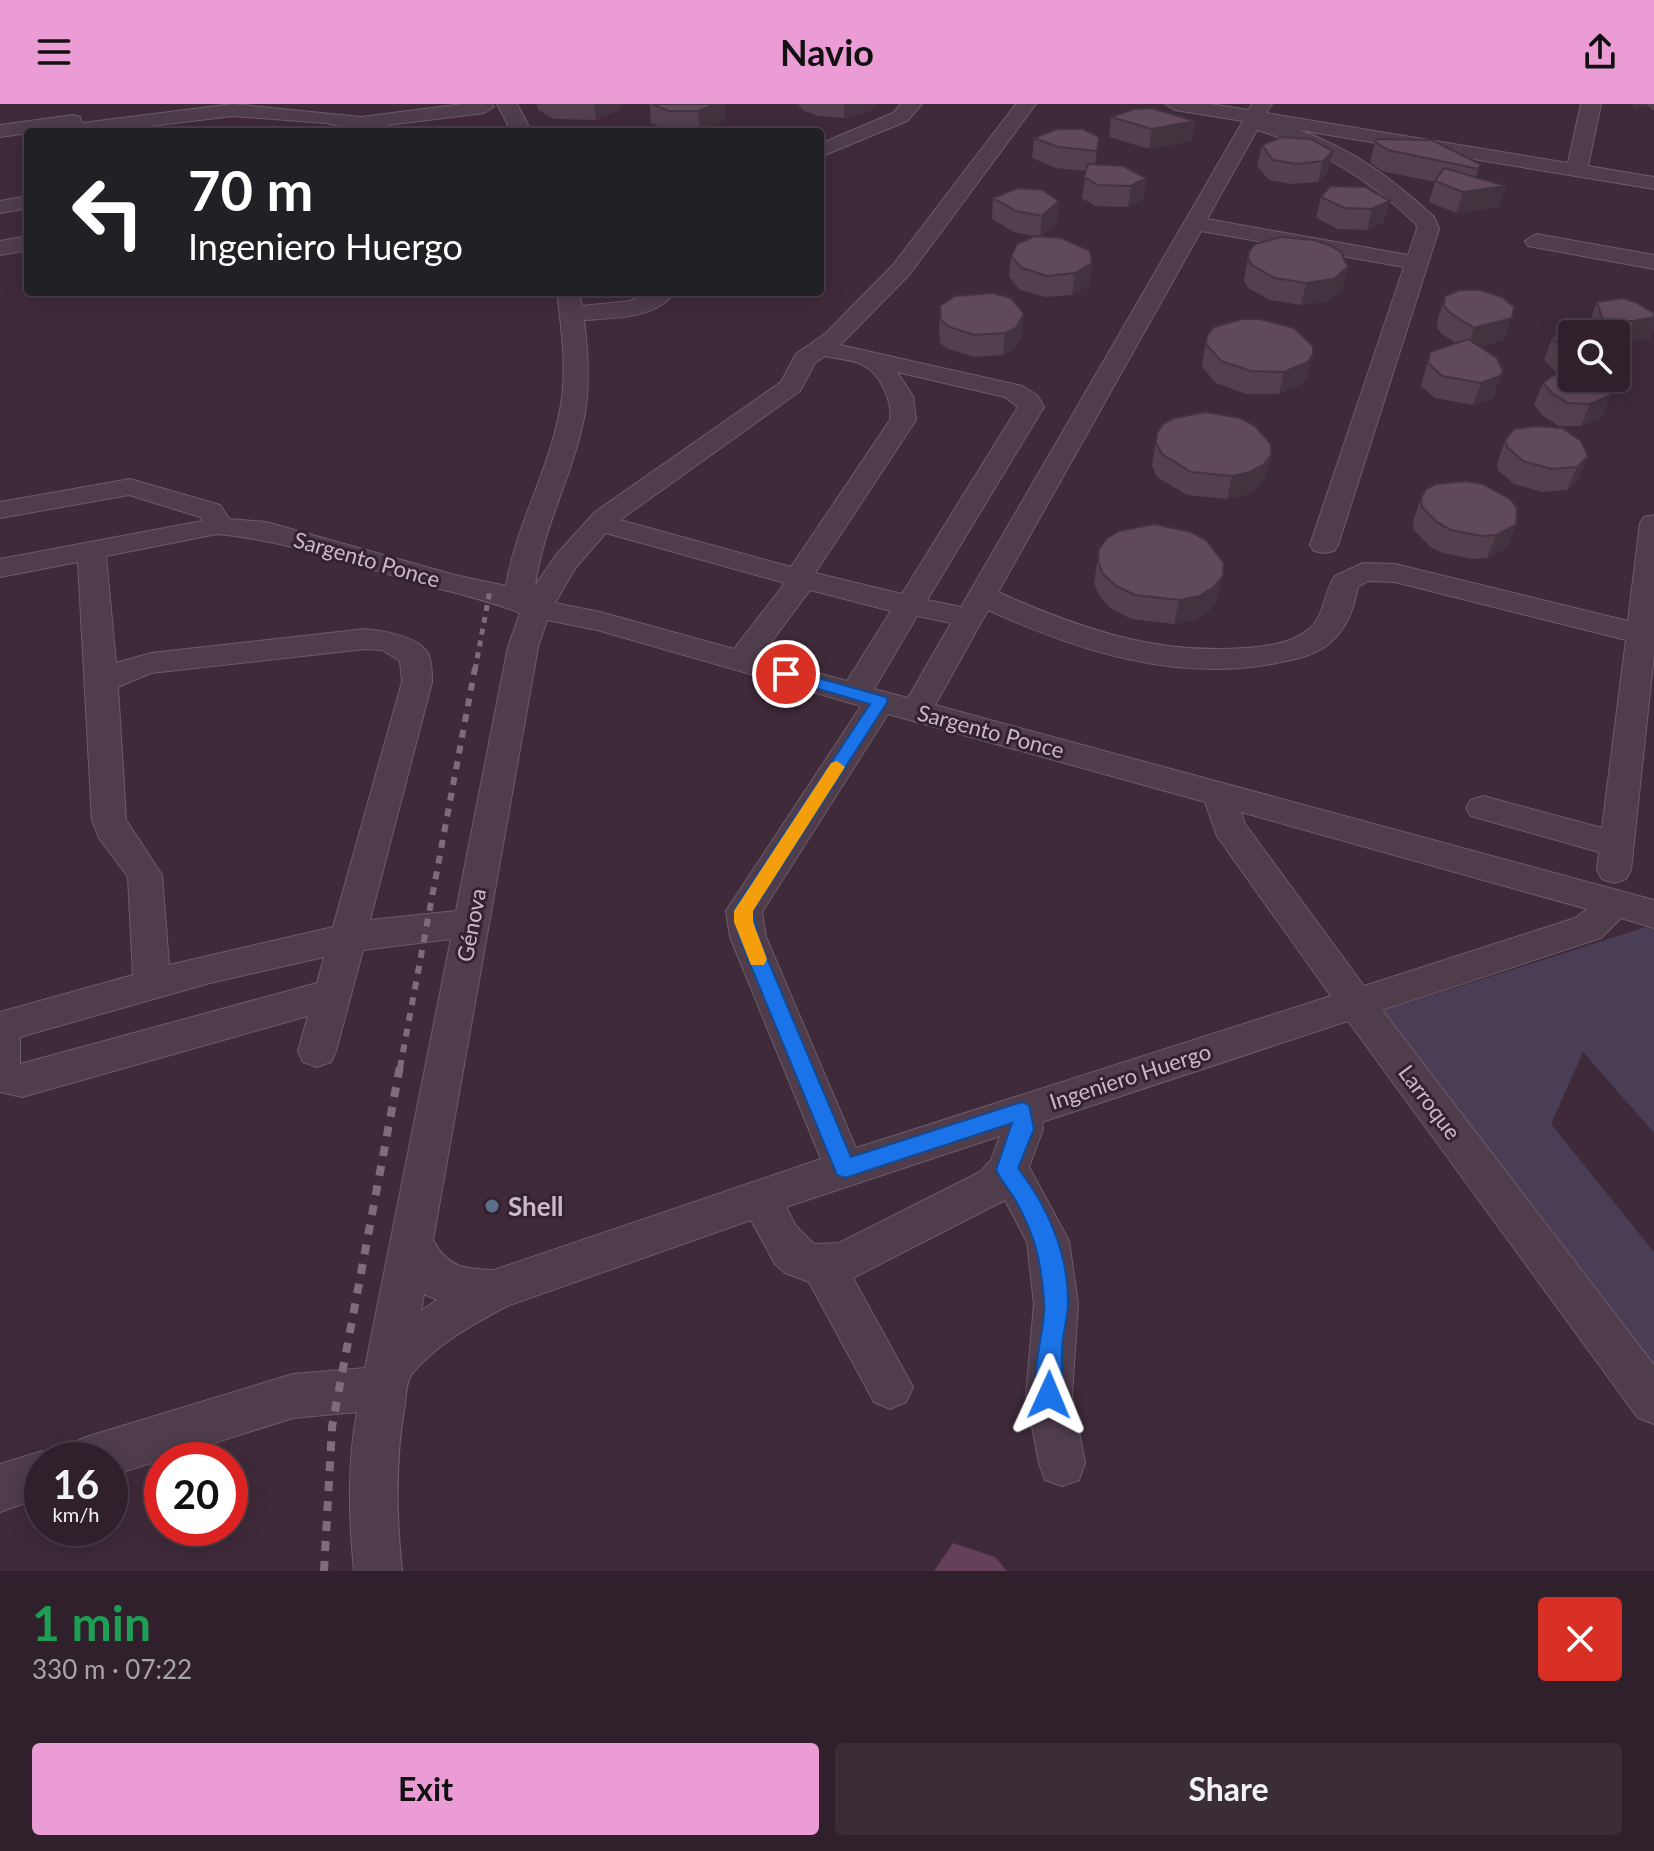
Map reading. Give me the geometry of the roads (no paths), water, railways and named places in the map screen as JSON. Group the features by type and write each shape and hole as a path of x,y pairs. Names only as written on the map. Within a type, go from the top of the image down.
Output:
{"street":[{"path":"507,104 518,125 516,128"},
{"path":"824,149 900,117 912,104"},
{"name":"Génova","path":"378,1571 373,1521 374,1446 385,1378 523,647 537,609 556,574 600,523 791,386 799,365 821,348 901,270 1026,104"},
{"path":"1175,104 1257,114 1654,183"},
{"path":"1577,170 1591,104"},
{"path":"89,128 251,110 360,123 376,128"},
{"path":"324,128 485,112"},
{"path":"916,711 1257,114"},
{"path":"1257,114 1338,153 1390,186 1428,226 1324,545"},
{"path":"40,128 201,116"},
{"path":"0,131 24,129"},
{"path":"0,139 24,136"},
{"path":"0,207 24,203"},
{"path":"1195,223 1417,263"},
{"path":"1536,241 1654,262"},
{"path":"0,248 24,244"},
{"path":"537,609 520,587 533,521 567,435 575,399 576,349 570,303 645,305 660,296"},
{"path":"821,348 1013,391 1028,400 1031,407"},
{"path":"752,664 808,581 903,420 906,412 902,399 873,360"},
{"path":"1031,407 1084,419"},
{"path":"845,1169 748,937 744,911 901,605 1031,407"},
{"path":"0,510 130,487 210,511 215,515 217,526"},
{"path":"600,523 901,605 977,607 1093,643 1158,657 1243,658 1281,653 1312,642 1327,629 1337,614 1345,582 1363,572 1407,575 1647,636"},
{"path":"1483,808 1615,872 1647,636 1654,523"},
{"name":"Sargento Ponce","path":"0,568 217,526 266,530 453,584 490,590 537,609 600,621 1219,795 1615,872 1654,914"},
{"path":"91,550 109,820 111,829 145,875 152,984"},
{"path":"102,682 128,669 151,663 365,639 389,641 415,657 417,682 317,1051"},
{"path":"100,650 114,657 151,663"},
{"name":"Larroque","path":"1219,795 1229,827 1356,1003 1654,1402"},
{"name":"Ingeniero Huergo","path":"385,1378 433,1326 459,1308 495,1290 845,1169 1588,928 1601,918 1615,872"},
{"path":"332,994 22,1081 10,1081 1,1070 0,1027 152,984 347,938 471,923"},
{"path":"824,1268 845,1261 995,1185 1007,1170 1023,1129 1022,1111"},
{"path":"1007,1170 1022,1190 1048,1241 1056,1304 1050,1349 1049,1395 1062,1463"},
{"path":"761,1197 782,1245 802,1259 824,1268 890,1387"},
{"path":"412,1239 422,1266 433,1276 463,1290 495,1290"},
{"path":"128,1447 293,1396 385,1378"},
{"path":"0,1488 24,1480"}],"railway":[{"path":"475,670 490,590"},
{"path":"400,1068 475,668"},
{"path":"324,1571 332,1427 400,1066"}],"place":[{"name":"Shell","path":"492,1206"}]}
